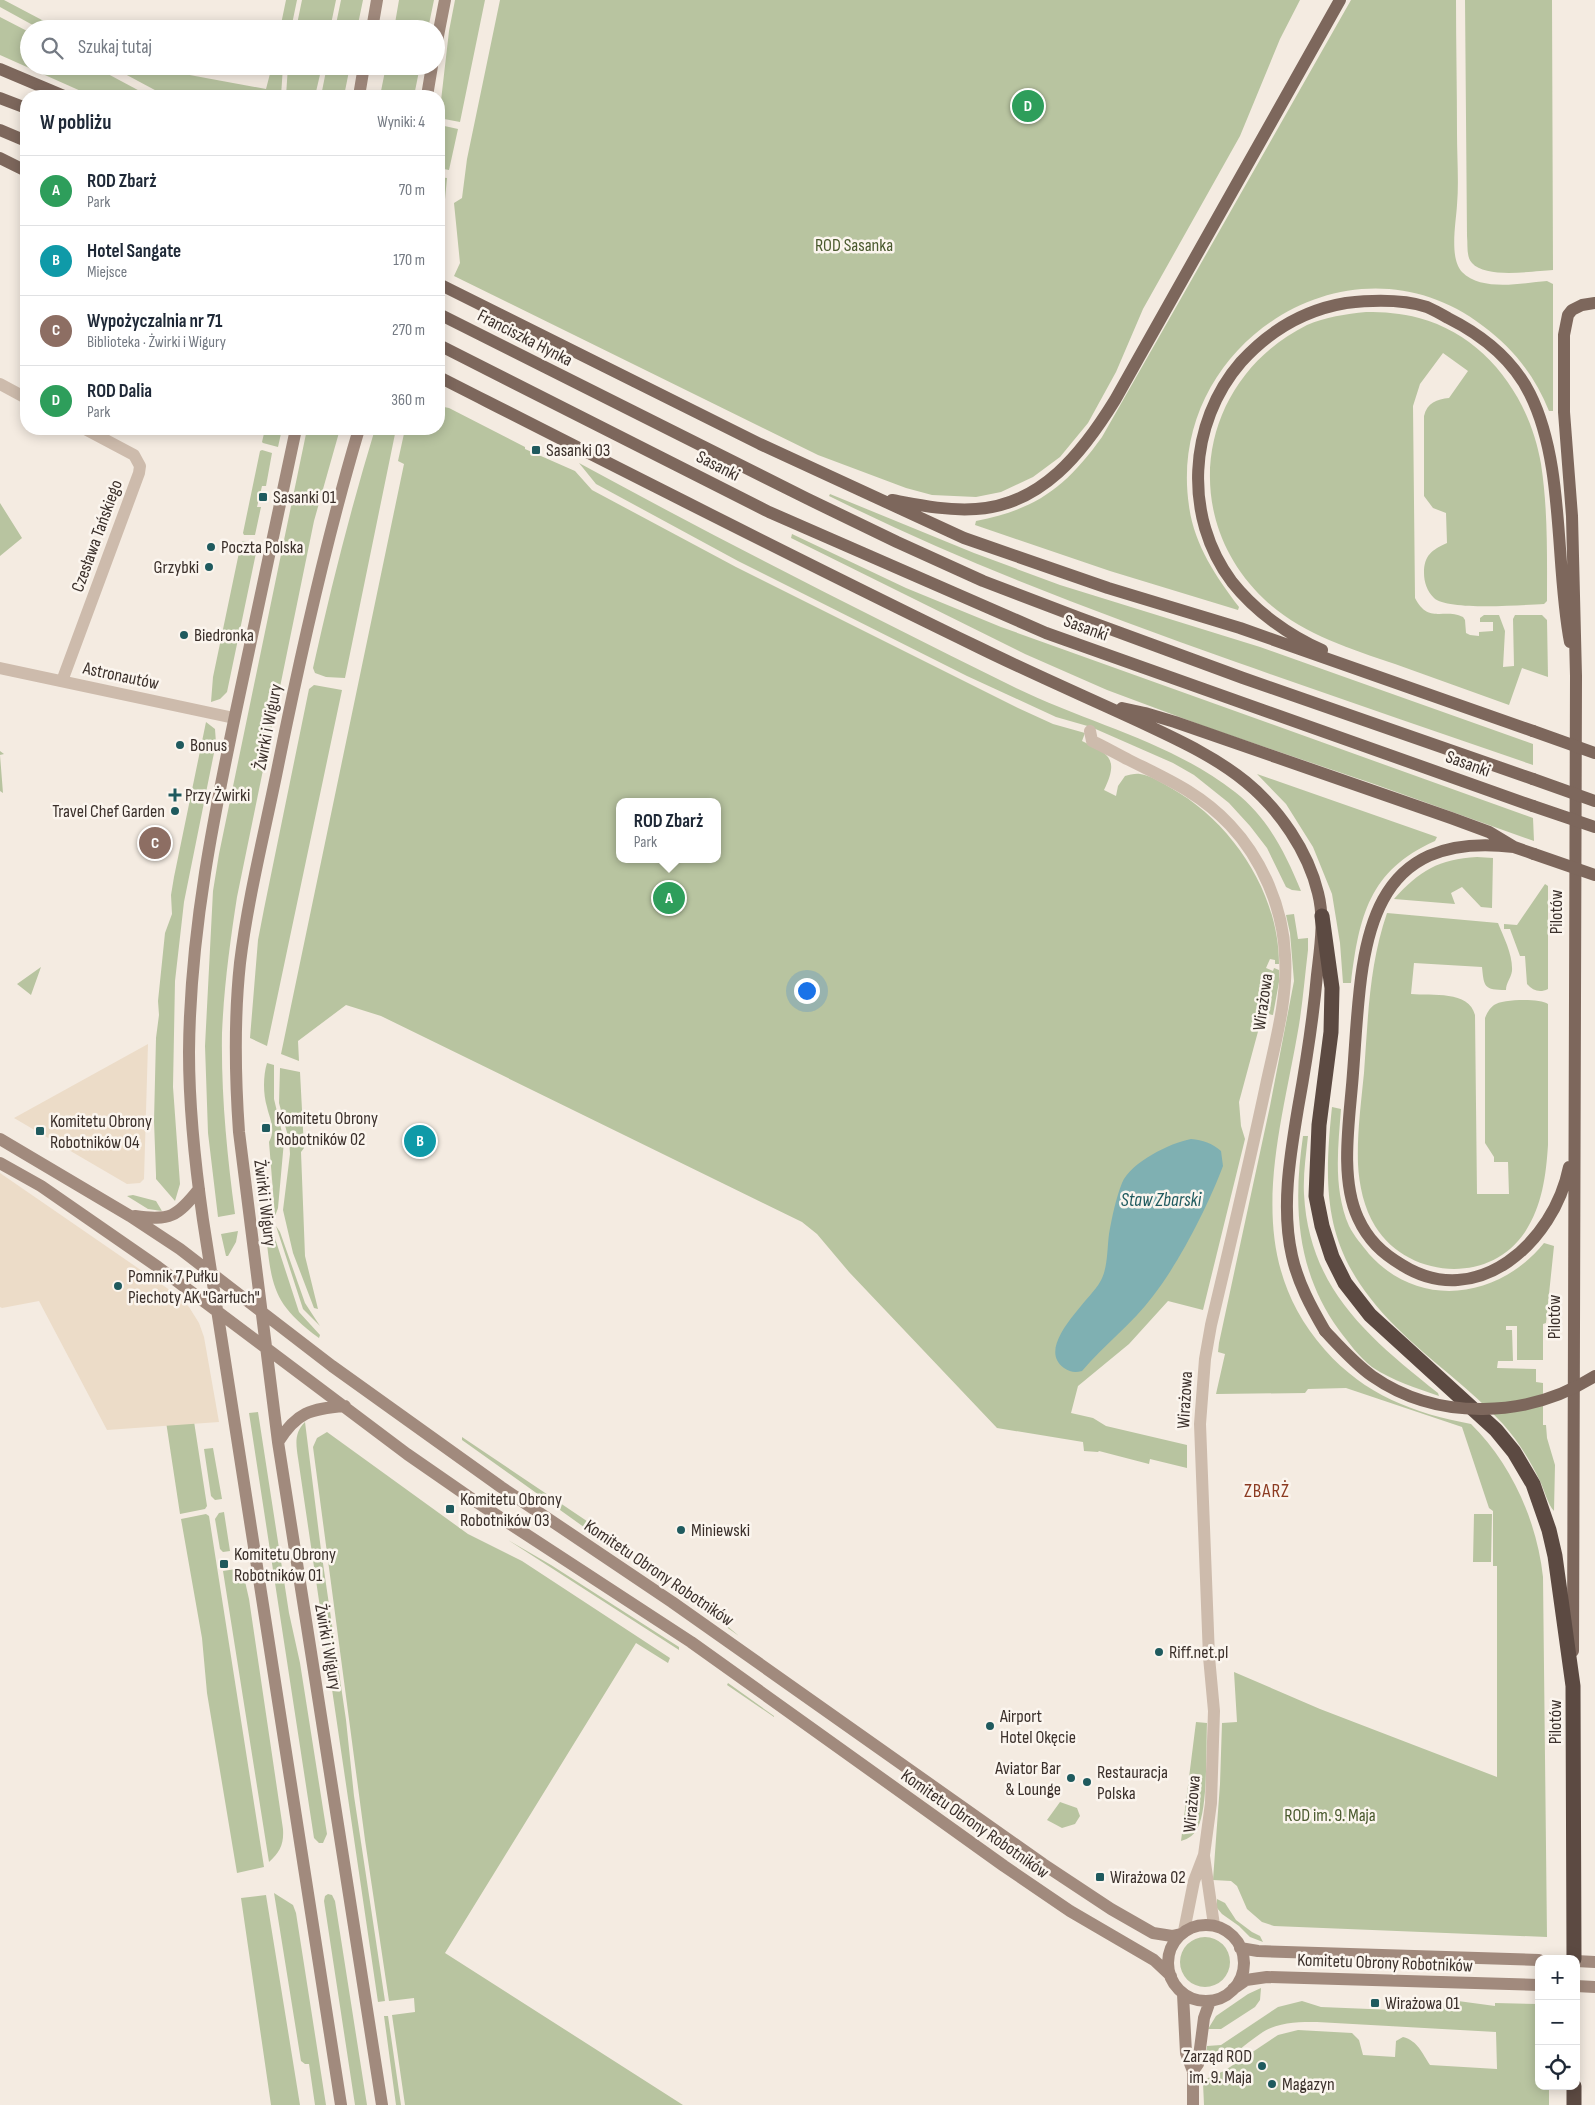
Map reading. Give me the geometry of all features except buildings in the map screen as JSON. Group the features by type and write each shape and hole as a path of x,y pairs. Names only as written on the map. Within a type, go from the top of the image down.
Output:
{"highway":[{"path":"1322,916 1332,988 1332,1032 1319,1125 1316,1196 1322,1226 1332,1257 1345,1283 1370,1315 1496,1430 1514,1452 1533,1484 1549,1530 1555,1556 1573,1686"},
{"name":"Pilotów","path":"1573,1686 1575,1955"},
{"path":"1574,2090 1574,2105"}],"main road":[{"path":"877,498 958,510 995,506 1020,498 1044,485 1076,456 1115,400 1340,0"},
{"path":"0,68 50,90"},
{"path":"0,98 20,106"},
{"path":"0,130 20,138"},
{"path":"0,158 20,168"},
{"path":"445,287 751,439 946,530 1108,588 1216,621 1384,678 1595,753"},
{"path":"1384,678 1299,638 1253,604 1223,569 1210,543 1202,517 1198,488 1199,453 1204,428 1213,403 1230,375 1253,349 1286,323 1323,307 1359,302 1393,301 1426,307 1484,339 1497,350 1520,378 1530,394 1543,426 1548,448 1555,497 1563,609 1576,676"},
{"path":"1576,676 1572,516 1564,412 1564,335 1568,315 1572,310 1582,305 1595,303"},
{"name":"Franciszka Hynka","path":"445,317 596,394"},
{"name":"Sasanki","path":"445,348 778,516 1046,633 1595,828"},
{"path":"445,380 1023,670 1182,741 1248,784 1272,808 1296,840 1310,867 1318,892 1322,916 1314,1013 1289,1167 1287,1212 1291,1252 1299,1281 1325,1331 1350,1357 1378,1379 1410,1395 1452,1406 1474,1409 1517,1407 1560,1394 1595,1376"},
{"name":"Sasanki","path":"596,394 897,542 984,581 1244,678 1595,801"},
{"name":"Pilotów","path":"1573,1686 1573,1145 1576,676"},
{"path":"1105,705 1145,713 1221,737 1452,818 1489,832 1514,847 1595,875"},
{"path":"1514,847 1469,844 1446,849 1425,858 1397,878 1377,910 1361,974 1347,1156 1350,1191 1357,1216 1368,1237 1385,1255 1410,1270 1437,1280 1465,1280 1490,1273 1509,1263 1522,1252 1546,1222 1560,1196 1567,1175 1573,1145"}],"street":[{"path":"374,20 377,0"},
{"path":"441,20 445,0"},
{"path":"360,90 362,75"},
{"path":"428,90 430,75"},
{"path":"0,384 20,395"},
{"name":"Czesława Tańskiego","path":"62,682 140,466 134,456 96,435"},
{"name":"Żwirki i Wigury","path":"295,435 234,718 212,826 202,887 193,967 189,1051 190,1101 199,1189 211,1273 341,2105"},
{"name":"Żwirki i Wigury","path":"356,435 337,501 311,605 245,932 235,1048 238,1132 278,1442 382,2105"},
{"name":"Astronautów","path":"0,668 234,718"},
{"name":"Wirażowa","path":"1090,731 1092,741 1181,785 1215,811 1244,842 1265,879 1278,913 1285,954 1285,982 1271,1060 1211,1324 1204,1369 1200,1424 1209,1657 1214,1712 1211,1803 1204,1855 1194,1881 1182,1932"},
{"name":"Komitetu Obrony Robotników","path":"0,1139 130,1216 180,1249 332,1366 501,1487 664,1596 1043,1864 1111,1909 1154,1933 1172,1936 1182,1932"},
{"name":"Komitetu Obrony Robotników","path":"0,1162 41,1186 217,1310 407,1454 472,1499 691,1642 1028,1883 1082,1919 1154,1960 1171,1976"},
{"path":"130,1216 153,1219 168,1217 188,1203 199,1189"},
{"path":"278,1442 288,1427 298,1418 323,1408 345,1406"},
{"name":"Wirażowa","path":"1204,1855 1214,1925"},
{"path":"1205,1924 1214,1925 1227,1931 1240,1948 1242,1969 1233,1989 1225,1996 1210,2001 1195,1999 1183,1994 1174,1984 1169,1967 1172,1950 1182,1932 1205,1924"},
{"name":"Komitetu Obrony Robotników","path":"1240,1948 1258,1951 1535,1960"},
{"path":"1580,1960 1595,1962"},
{"name":"Komitetu Obrony Robotników","path":"1233,1989 1246,1980 1267,1977 1535,1985"},
{"path":"1580,1986 1595,1987"},
{"path":"1183,1994 1186,2053 1193,2071 1193,2105"},
{"path":"1193,2071 1198,2064 1204,2018 1210,2001"}],"green space":[{"path":"0,0 4,0 42,20 24,20 0,7"},
{"path":"286,0 297,0 293,20 282,20"},
{"path":"302,0 336,0 332,20 298,20"},
{"path":"341,0 363,0 359,20 337,20"},
{"path":"399,0 434,0 430,20 396,20"},
{"path":"455,0 485,0 460,122 445,119 445,90 442,90 449,31"},
{"name":"ROD Sasanka","path":"500,0 1300,0 1280,39 1240,136 1143,309 1116,372 1088,423 1060,457 1033,477 1001,492 976,497 932,495 906,488 818,455 454,276 460,263 454,203 462,198 467,159"},
{"path":"1351,0 1456,0 1458,196 1454,249 1456,258 1462,272 1480,282 1503,285 1547,281 1553,284 1553,411 1549,411 1530,375 1504,344 1483,326 1431,298 1378,289 1325,296 1277,318 1236,352 1206,396 1189,448 1189,506 1196,534 1207,560 1239,607 1238,610 1110,571 975,525 976,521 1016,510 1048,493 1076,470 1102,437"},
{"path":"1465,0 1552,0 1553,270 1499,273 1479,268 1469,258 1467,236"},
{"path":"0,17 20,27 20,64 0,55"},
{"path":"45,75 110,75 138,90 79,90"},
{"path":"127,75 190,75 266,89 270,75 282,75 281,90 155,90"},
{"path":"287,75 320,75 316,90 286,90"},
{"path":"325,75 348,75 345,90 322,90"},
{"path":"384,75 418,75 415,90 381,90"},
{"path":"445,126 458,129 449,170 445,169"},
{"path":"445,178 447,178 445,200"},
{"path":"1366,312 1392,313 1419,318 1443,327 1465,339 1501,373 1527,416 1541,464 1545,498 1547,601 1544,604 1503,606 1454,605 1434,598 1426,586 1424,576 1427,557 1437,548 1447,543 1446,513 1433,508 1424,496 1424,416 1427,408 1433,402 1449,398 1468,371 1443,353 1420,384 1413,406 1415,598 1420,606 1425,611 1431,613 1463,617 1466,633 1470,635 1479,636 1479,632 1493,631 1493,622 1480,622 1480,618 1484,615 1499,615 1505,631 1503,667 1514,666 1513,619 1515,615 1542,615 1547,620 1548,677 1522,668 1509,705 1343,646 1294,622 1264,599 1236,565 1218,528 1210,490 1212,451 1223,413 1242,379 1271,349 1307,325 1336,316"},
{"path":"445,407 449,408 525,447 525,449 575,471 592,490 736,567 1018,708 1053,724 1085,733 1082,741 1105,754 1111,764 1109,780 1104,790 1116,796 1118,786 1125,776 1137,774 1156,779 1193,802 1214,820 1232,840 1248,862 1261,886 1271,911 1277,937 1279,964 1275,964 1275,960 1270,959 1266,968 1273,971 1274,968 1279,970 1279,982 1273,1015 1263,1013 1239,1102 1241,1126 1245,1139 1203,1310 1168,1301 1129,1344 1078,1386 1071,1413 1093,1418 1106,1426 1187,1445 1187,1468 1150,1459 1149,1464 1099,1451 1084,1451 1083,1442 997,1428 849,1272 817,1234 802,1222 381,1016 346,1005 298,1041 299,1061 281,1054 404,464 398,461 404,435 445,435"},
{"path":"264,435 281,435 278,447 262,442"},
{"path":"306,435 338,435 314,521 237,897 224,999 222,1033 222,1079 225,1124 235,1214 218,1217 208,1133 205,1046 213,891"},
{"path":"373,435 395,435 345,678 326,677 315,673 313,668 358,488"},
{"path":"260,451 272,453 266,486 262,486 257,507 261,507 255,535 244,535"},
{"path":"579,463 795,577 1014,687 1156,746 1210,774 1247,802 1266,824 1282,849 1301,891 1286,887 1267,848 1250,826 1229,803 1194,775 1173,763 1091,727 1056,717 967,676 738,561 596,484"},
{"path":"830,494 974,553 1060,585 1260,647 1533,744 1533,765 1236,662 1081,605 929,543 829,496"},
{"path":"0,503 22,538 0,556"},
{"path":"792,534 906,588 1001,627 1533,818 1534,841 1209,728 1107,690 1025,654 791,538"},
{"path":"243,541 257,544 256,553 227,692 220,699 211,702 213,677 241,543"},
{"path":"314,685 342,690 267,1046 250,1038 258,940 309,689"},
{"path":"206,722 215,729 216,743 184,902 175,981 173,1087 180,1184 175,1201 156,1179 154,1121 158,1001 165,933 172,914 171,895 174,877"},
{"path":"0,755 3,793 0,791"},
{"path":"1257,774 1437,837 1435,841 1395,866 1371,898 1358,937 1351,983 1343,983 1340,943 1332,894 1313,847 1286,804"},
{"path":"1477,857 1493,858 1492,908 1481,907 1462,887 1451,893 1455,904 1394,899 1412,881 1431,868 1452,860"},
{"path":"1545,884 1548,886 1548,989 1539,991 1534,990 1527,984 1525,956 1520,956 1510,929 1504,929 1504,924 1517,925"},
{"path":"1387,913 1498,923 1510,953 1512,971 1506,990 1493,989 1486,986 1482,967 1414,963 1411,994 1458,998 1465,1001 1471,1007 1475,1015 1477,1194 1509,1194 1508,1162 1494,1162 1494,1157 1485,1143 1485,1018 1488,1011 1494,1005 1505,1001 1530,1000 1548,1004 1548,1145 1546,1168 1539,1201 1525,1232 1510,1249 1491,1261 1470,1268 1448,1269 1427,1265 1407,1256 1389,1243 1375,1226 1368,1212 1361,1188 1358,1141 1368,1012 1376,952"},
{"name":"ROD im. 9. Maja","path":"1294,914 1298,939 1308,938 1308,950 1299,1025 1276,1152 1273,1194 1274,1234 1282,1274 1298,1313 1325,1350 1340,1366 1373,1390 1391,1400 1429,1414 1471,1424 1498,1456 1520,1494 1528,1514 1540,1556 1543,1577 1547,1937 1274,1926 1262,1922 1247,1909 1237,1886 1231,1881 1213,1880 1222,1723 1237,1722 1234,1672 1320,1709 1497,1777 1497,1566 1493,1566 1493,1511 1489,1508 1462,1427 1346,1388 1308,1389 1305,1393 1216,1394 1225,1354 1218,1352 1219,1343 1270,1106 1294,981 1290,933 1286,915"},
{"path":"41,967 31,995 17,984"},
{"path":"267,1063 274,1065 274,1099 284,1141 278,1208 275,1216 269,1142 272,1129 264,1091"},
{"path":"280,1068 300,1072 304,1148 301,1152 305,1256 318,1309 314,1308 293,1253 283,1210 290,1154 289,1140 279,1103"},
{"path":"1332,1107 1341,1109 1338,1168 1344,1212 1349,1226 1358,1240 1369,1254 1389,1272 1411,1284 1434,1290 1458,1290 1482,1286 1505,1276 1526,1262 1544,1243 1554,1246 1546,1323 1543,1324 1543,1360 1517,1360 1517,1326 1506,1326 1506,1330 1512,1330 1513,1361 1498,1361 1497,1368 1536,1369 1536,1382 1543,1383 1543,1425 1546,1425 1547,1438 1555,1465 1554,1511 1532,1466 1519,1444 1503,1424 1477,1398 1396,1327 1373,1301 1355,1276 1342,1251 1334,1226 1329,1199 1328,1171"},
{"path":"1303,1136 1308,1136 1304,1194 1308,1228 1317,1257 1330,1284 1367,1331 1438,1393 1439,1396 1396,1380 1372,1367 1350,1345 1325,1308 1306,1261 1301,1237 1298,1187"},
{"path":"133,1195 156,1201 162,1211 148,1209 127,1196"},
{"path":"271,1226 299,1312 320,1335 319,1338 291,1313 282,1302 276,1290 272,1278 265,1227"},
{"path":"276,1226 280,1232 305,1303 320,1326 303,1309"},
{"path":"238,1231 236,1242 228,1256 226,1256 221,1234"},
{"path":"258,1412 289,1613 300,1663 327,1834 323,1843 319,1843 314,1838 249,1413"},
{"path":"165,1415 193,1415 207,1506 205,1509 180,1514"},
{"path":"305,1422 321,1550 346,1720 354,1796 385,2001 378,2002 297,1453 297,1435"},
{"path":"327,1432 468,1534 522,1561 670,1658 668,1663 636,1643 445,1953 683,2105 405,2105 392,2015 415,2012 414,1998 389,2001 365,1840 313,1447 317,1438"},
{"path":"462,1437 624,1546 609,1545 462,1440"},
{"path":"213,1448 222,1499 215,1500 211,1496 204,1449"},
{"path":"224,1512 230,1551 223,1552 220,1549 215,1519 219,1513"},
{"path":"206,1514 209,1516 264,1867 237,1873 207,1693 202,1638 181,1519"},
{"path":"1474,1514 1492,1514 1491,1562 1473,1562"},
{"path":"508,1540 551,1565 679,1647 679,1650"},
{"path":"642,1558 666,1576 656,1576 644,1568"},
{"path":"242,1568 249,1599 283,1829 283,1839 280,1847 276,1855 269,1862 223,1571"},
{"path":"680,1586 739,1636 683,1596"},
{"path":"728,1683 774,1716 774,1717 727,1685"},
{"path":"1196,1722 1207,1723 1206,1776 1203,1806 1197,1830 1189,1838 1181,1841"},
{"path":"1060,1802 1077,1808 1080,1816 1075,1824 1062,1828 1047,1820"},
{"path":"274,1893 293,1905 296,1913 326,2105 315,2105 309,2064 301,2061"},
{"path":"328,1894 332,1895 335,1901 367,2105 355,2105 324,1901 325,1896"},
{"path":"266,1895 300,2105 271,2105 241,1898"},
{"path":"1217,1899 1225,1903 1236,1920 1260,1936 1263,1942 1250,1937 1239,1926 1222,1914 1217,1908"},
{"path":"1205,1937 1219,1941 1226,1948 1230,1962 1226,1976 1219,1983 1205,1987 1191,1983 1184,1976 1180,1962 1184,1948 1191,1941"},
{"path":"1261,1988 1260,2000 1255,2007 1221,2029 1208,2029 1216,2016 1248,1994"},
{"path":"1302,2001 1321,2007 1394,2010 1458,2001 1495,2006 1495,2003 1535,2004 1535,2090 1549,2090 1549,2105 1204,2105 1203,2083 1208,2078 1224,2071 1278,2035 1298,2030 1352,2033 1359,2040 1363,2055 1395,2057 1396,2041 1403,2037 1416,2044 1430,2065 1497,2069 1496,2032 1317,2022 1273,2027 1260,2034 1227,2059 1214,2065 1205,2058 1207,2046 1221,2045 1278,2007"},
{"path":"384,2016 388,2016 401,2105 396,2105"}],"shaded area":[{"path":"148,1044 144,1179 140,1183 127,1184 14,1118"},
{"path":"0,1173 177,1295 189,1307 199,1323 204,1337 219,1422 107,1430 39,1301 0,1307"}],"water":[{"name":"Staw Zbarski","path":"1191,1139 1207,1142 1221,1151 1223,1166 1192,1234 1163,1283 1136,1316 1082,1371 1075,1372 1064,1368 1057,1359 1056,1348 1067,1324 1103,1277 1111,1221 1122,1183 1127,1175 1142,1161 1162,1149"}],"place":[{"name":"ROD Dalia","path":"1028,106"},
{"name":"Sasanki 03","path":"536,450"},
{"name":"Sasanki 01","path":"263,497"},
{"name":"Poczta Polska","path":"211,547"},
{"name":"Grzybki","path":"209,567"},
{"name":"Biedronka","path":"184,635"},
{"name":"Bonus","path":"180,745"},
{"name":"Przy Żwirki","path":"175,795"},
{"name":"Travel Chef Garden","path":"175,811"},
{"name":"Wypożyczalnia nr 71","path":"155,843"},
{"name":"ROD Zbarż","path":"669,898"},
{"name":"Komitetu Obrony Robotników 02","path":"266,1128"},
{"name":"Komitetu Obrony Robotników 04","path":"40,1131"},
{"name":"Hotel Sangate","path":"420,1141"},
{"name":"Pomnik 7 Pułku Piechoty AK \"Garłuch\"","path":"118,1286"},
{"name":"Komitetu Obrony Robotników 03","path":"450,1509"},
{"name":"Miniewski","path":"681,1530"},
{"name":"Komitetu Obrony Robotników 01","path":"224,1564"},
{"name":"Riff.net.pl","path":"1159,1652"},
{"name":"Airport Hotel Okęcie","path":"990,1726"},
{"name":"Aviator Bar & Lounge","path":"1071,1778"},
{"name":"Restauracja Polska","path":"1087,1782"},
{"name":"Wirażowa 02","path":"1100,1877"},
{"name":"Wirażowa 01","path":"1375,2003"},
{"name":"Zarząd ROD im. 9. Maja","path":"1262,2066"},
{"name":"Magazyn","path":"1272,2084"}],"district":[{"name":"ZBARŻ","path":"1267,1491"}]}
